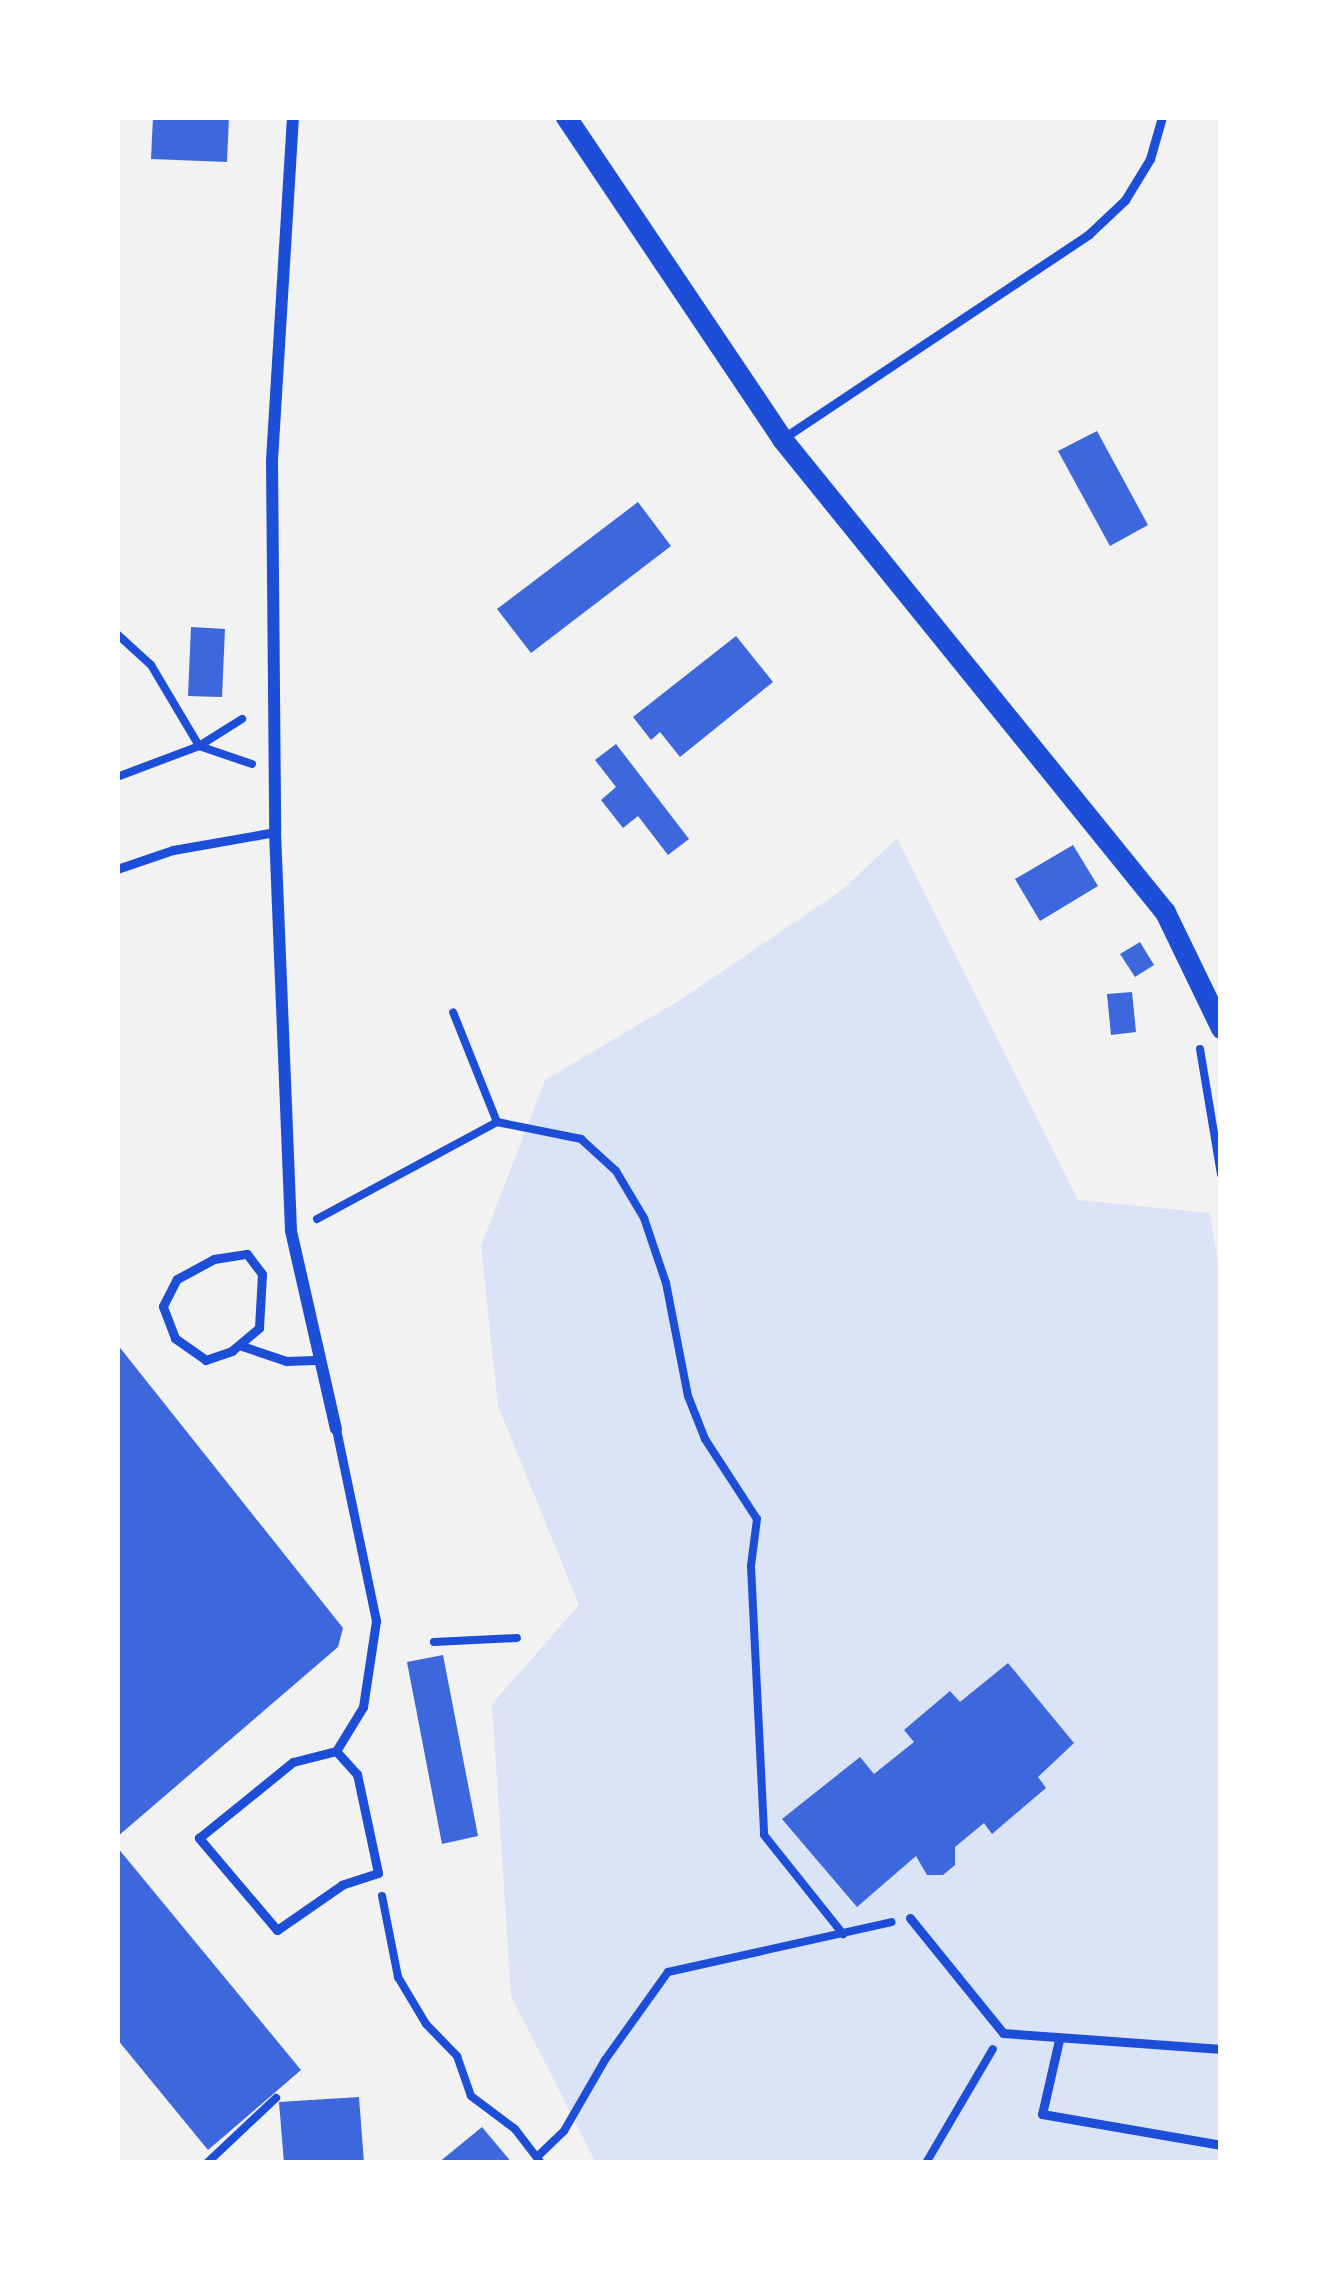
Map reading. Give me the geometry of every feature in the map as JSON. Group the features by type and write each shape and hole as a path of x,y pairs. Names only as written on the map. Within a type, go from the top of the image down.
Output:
{"street":[{"path":"293,117 272,460 275,832 291,1231 336,1429"},
{"path":"566,117 782,439 1165,913 1221,1028"}],"lane":[{"path":"782,439 1089,234 1125,200 1150,159 1162,117"},
{"path":"117,869 173,850 275,832"},
{"path":"239,1345 260,1328 263,1295 262,1274 247,1254 214,1259 176,1279 163,1306 176,1338 206,1360 239,1345 286,1361 321,1360"},
{"path":"336,1429 376,1621 363,1707 337,1750 293,1762 200,1838 277,1930 342,1886 378,1873 357,1774 337,1750"},
{"path":"910,1918 1003,2033 1221,2048"},
{"path":"1059,2040 1042,2114 1221,2145"}],"path":[{"path":"117,634 151,665 200,746 253,765"},
{"path":"117,777 200,746 242,718"},
{"path":"453,1012 497,1122"},
{"path":"291,1231 497,1122 581,1139 616,1171 644,1218 666,1283 688,1396 705,1439 739,1484 757,1519 751,1566 764,1835 843,1934"},
{"path":"434,1642 517,1638"},
{"path":"378,1873 398,1977 426,2024 458,2056 471,2096 515,2129 539,2160 564,2131 605,2060 668,1972 910,1918"},
{"path":"926,2163 1003,2033"},
{"path":"207,2163 276,2098"}],"shaded area":[{"path":"897,838 1078,1200 1210,1213 1221,1281 1221,2163 596,2163 511,1996 492,1704 579,1605 498,1406 481,1246 545,1080 680,1000 842,890"}],"building":[{"path":"153,117 229,117 227,162 151,159"},
{"path":"1097,431 1148,525 1110,546 1058,451"},
{"path":"638,502 671,546 531,653 497,609"},
{"path":"191,627 225,629 222,697 188,696"},
{"path":"736,636 773,682 680,757 660,732 651,740 633,717"},
{"path":"616,744 689,839 668,855 638,816 623,828 601,800 616,787 595,760"},
{"path":"1073,845 1098,886 1040,921 1015,879"},
{"path":"1140,942 1154,965 1135,977 1120,954"},
{"path":"1132,992 1136,1032 1111,1035 1107,994"},
{"path":"117,1344 343,1628 338,1647 117,1837"},
{"path":"443,1655 478,1836 442,1844 407,1662"},
{"path":"1008,1663 1074,1743 1038,1777 1046,1788 992,1834 984,1823 955,1847 955,1865 943,1875 927,1875 916,1856 857,1907 782,1819 860,1757 874,1774 914,1742 904,1730 950,1691 960,1702"},
{"path":"117,1847 301,2070 208,2150 117,2039"},
{"path":"359,2097 364,2163 284,2163 279,2102"},
{"path":"482,2127 512,2163 438,2163"}]}
